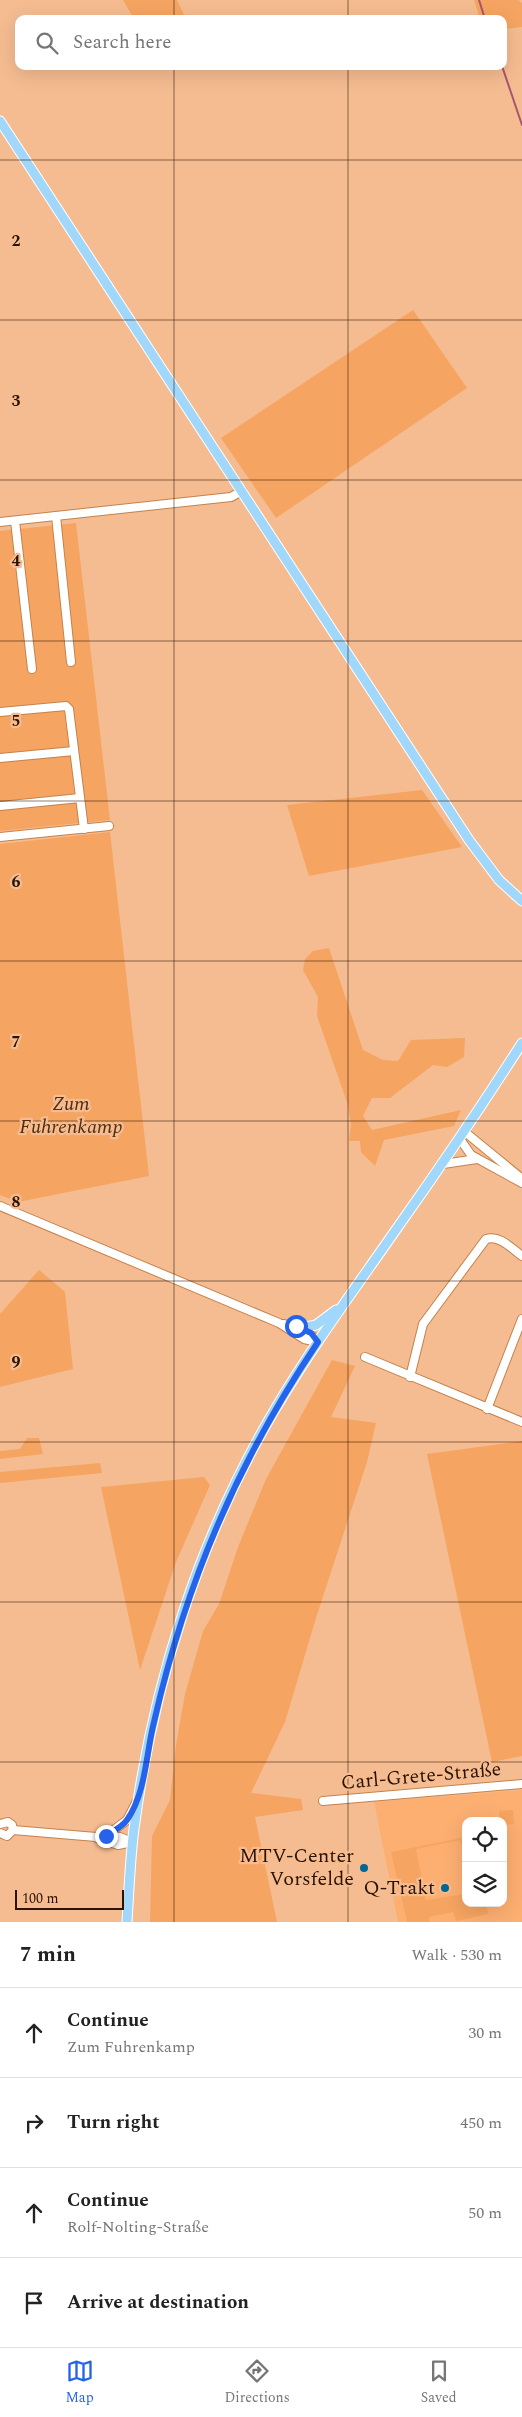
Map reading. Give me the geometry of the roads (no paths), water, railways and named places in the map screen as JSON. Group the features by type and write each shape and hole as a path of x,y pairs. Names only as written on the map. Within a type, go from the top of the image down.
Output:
{"main road":[{"path":"0,121 469,840 498,880 522,901"},
{"path":"128,1922 132,1842 139,1797 163,1682 198,1569 246,1463 273,1413 318,1342 443,1164 522,1043"},
{"path":"301,1328 318,1324 344,1304"}],"street":[{"path":"0,522 231,497 242,491"},
{"path":"56,516 71,662"},
{"path":"15,521 32,669"},
{"path":"0,712 66,706 70,711 84,829"},
{"path":"0,758 74,751"},
{"path":"0,806 80,798"},
{"path":"0,837 109,826"},
{"path":"462,1136 466,1150 477,1159 522,1181"},
{"path":"462,1136 522,1181"},
{"path":"443,1164 477,1159"},
{"path":"0,1206 279,1323 304,1339 318,1342"},
{"path":"410,1377 423,1324 486,1239 500,1240 522,1256"},
{"path":"487,1409 522,1319"},
{"path":"279,1323 301,1328 311,1333 318,1342"},
{"path":"365,1357 522,1422"},
{"name":"Carl-Grete-Straße","path":"323,1801 522,1784"},
{"path":"106,1836 127,1820 139,1797"},
{"path":"1,1821 10,1823 13,1830"},
{"path":"13,1830 96,1838 118,1845 132,1842"},
{"path":"0,1835 10,1835 13,1830"},
{"path":"96,1838 106,1836 120,1837 132,1842"}],"waterway":[{"path":"479,0 484,15"},
{"path":"503,70 522,125"}],"place":[{"name":"MTV-Center Vorsfelde","path":"364,1868"},
{"name":"Q-Trakt","path":"445,1888"}],"park label":[{"name":"Zum Fuhrenkamp","path":"71,1116"}]}
